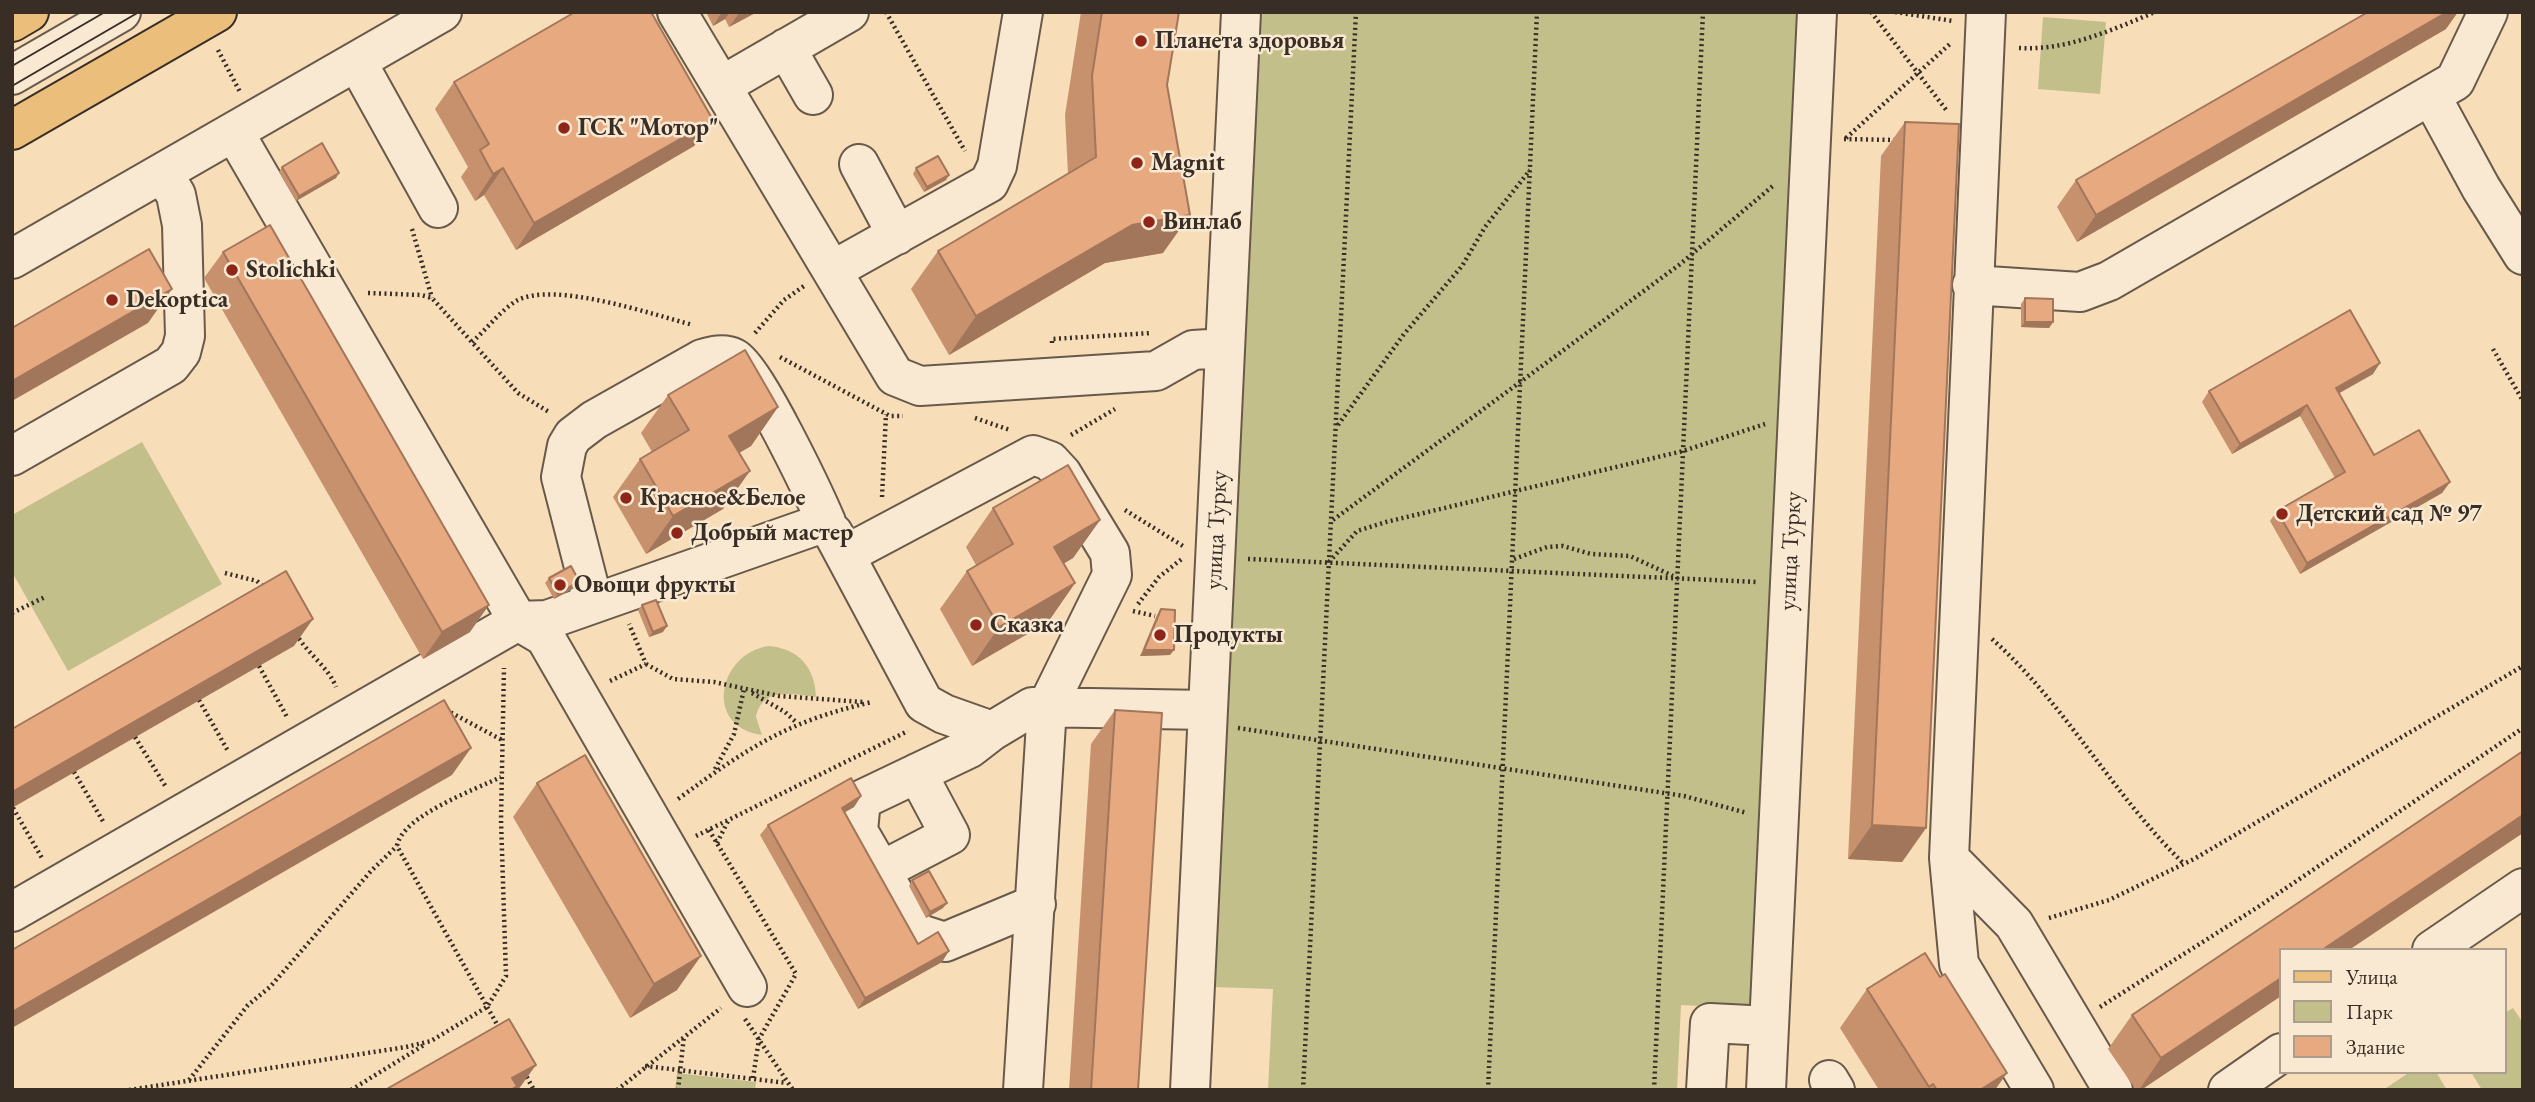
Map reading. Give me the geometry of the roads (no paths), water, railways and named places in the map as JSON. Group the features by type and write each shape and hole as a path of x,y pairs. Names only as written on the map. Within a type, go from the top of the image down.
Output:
{"main road":[{"path":"12,22 29,12"},
{"path":"12,130 217,12"}],"street":[{"path":"12,75 121,12"},
{"path":"12,259 442,12"},
{"path":"677,12 723,85 821,277 895,376 920,386 1156,371 1194,350 1225,348"},
{"path":"723,85 849,12"},
{"path":"821,277 979,191 994,174 1023,12"},
{"name":"улица Турку","path":"1190,1090 1241,12"},
{"name":"улица Турку","path":"1766,1090 1817,12"},
{"path":"1972,285 2080,292 2095,288 2455,81 2488,12"},
{"path":"1982,27 1980,142 1948,859 1959,964 2034,1090"},
{"path":"786,48 813,95"},
{"path":"357,61 438,208"},
{"path":"2431,96 2481,188 2523,255"},
{"path":"234,132 511,625 545,637 659,835 746,1002"},
{"path":"859,164 897,235"},
{"path":"12,456 171,365 181,352 185,336 181,225 176,195 163,173"},
{"path":"605,598 561,477 567,446 573,436 594,420 702,359 718,355 733,357 744,367 826,522 931,704 992,731"},
{"path":"845,555 1033,455 1050,461 1062,474 1110,553 1112,575 1047,706 1023,1090"},
{"path":"12,912 511,625 547,620 826,522"},
{"path":"1036,904 944,942 917,933 858,831 861,800 970,748 1032,707 1207,717"},
{"path":"881,871 950,835 917,773"},
{"path":"1948,859 2014,924 2113,1090"},
{"path":"2435,948 2523,888"},
{"path":"1948,1025 1982,1003"},
{"path":"1706,1090 1710,1023 1769,1026"},
{"path":"2228,1090 2280,1054"}],"tram line":[{"path":"12,66 105,12"},
{"path":"12,86 139,12"}],"place":[{"name":"Планета здоровья","path":"1141,41"},
{"name":"ГСК \"Мотор\"","path":"564,128"},
{"name":"Magnit","path":"1137,163"},
{"name":"Винлаб","path":"1149,222"},
{"name":"Stolichki","path":"232,270"},
{"name":"Dekoptica","path":"112,300"},
{"name":"Красное&Белое","path":"626,498"},
{"name":"Детский сад № 97","path":"2282,514"},
{"name":"Добрый мастер","path":"677,533"},
{"name":"Овощи фрукты","path":"560,585"},
{"name":"Сказка","path":"976,625"},
{"name":"Продукты","path":"1160,635"}]}
